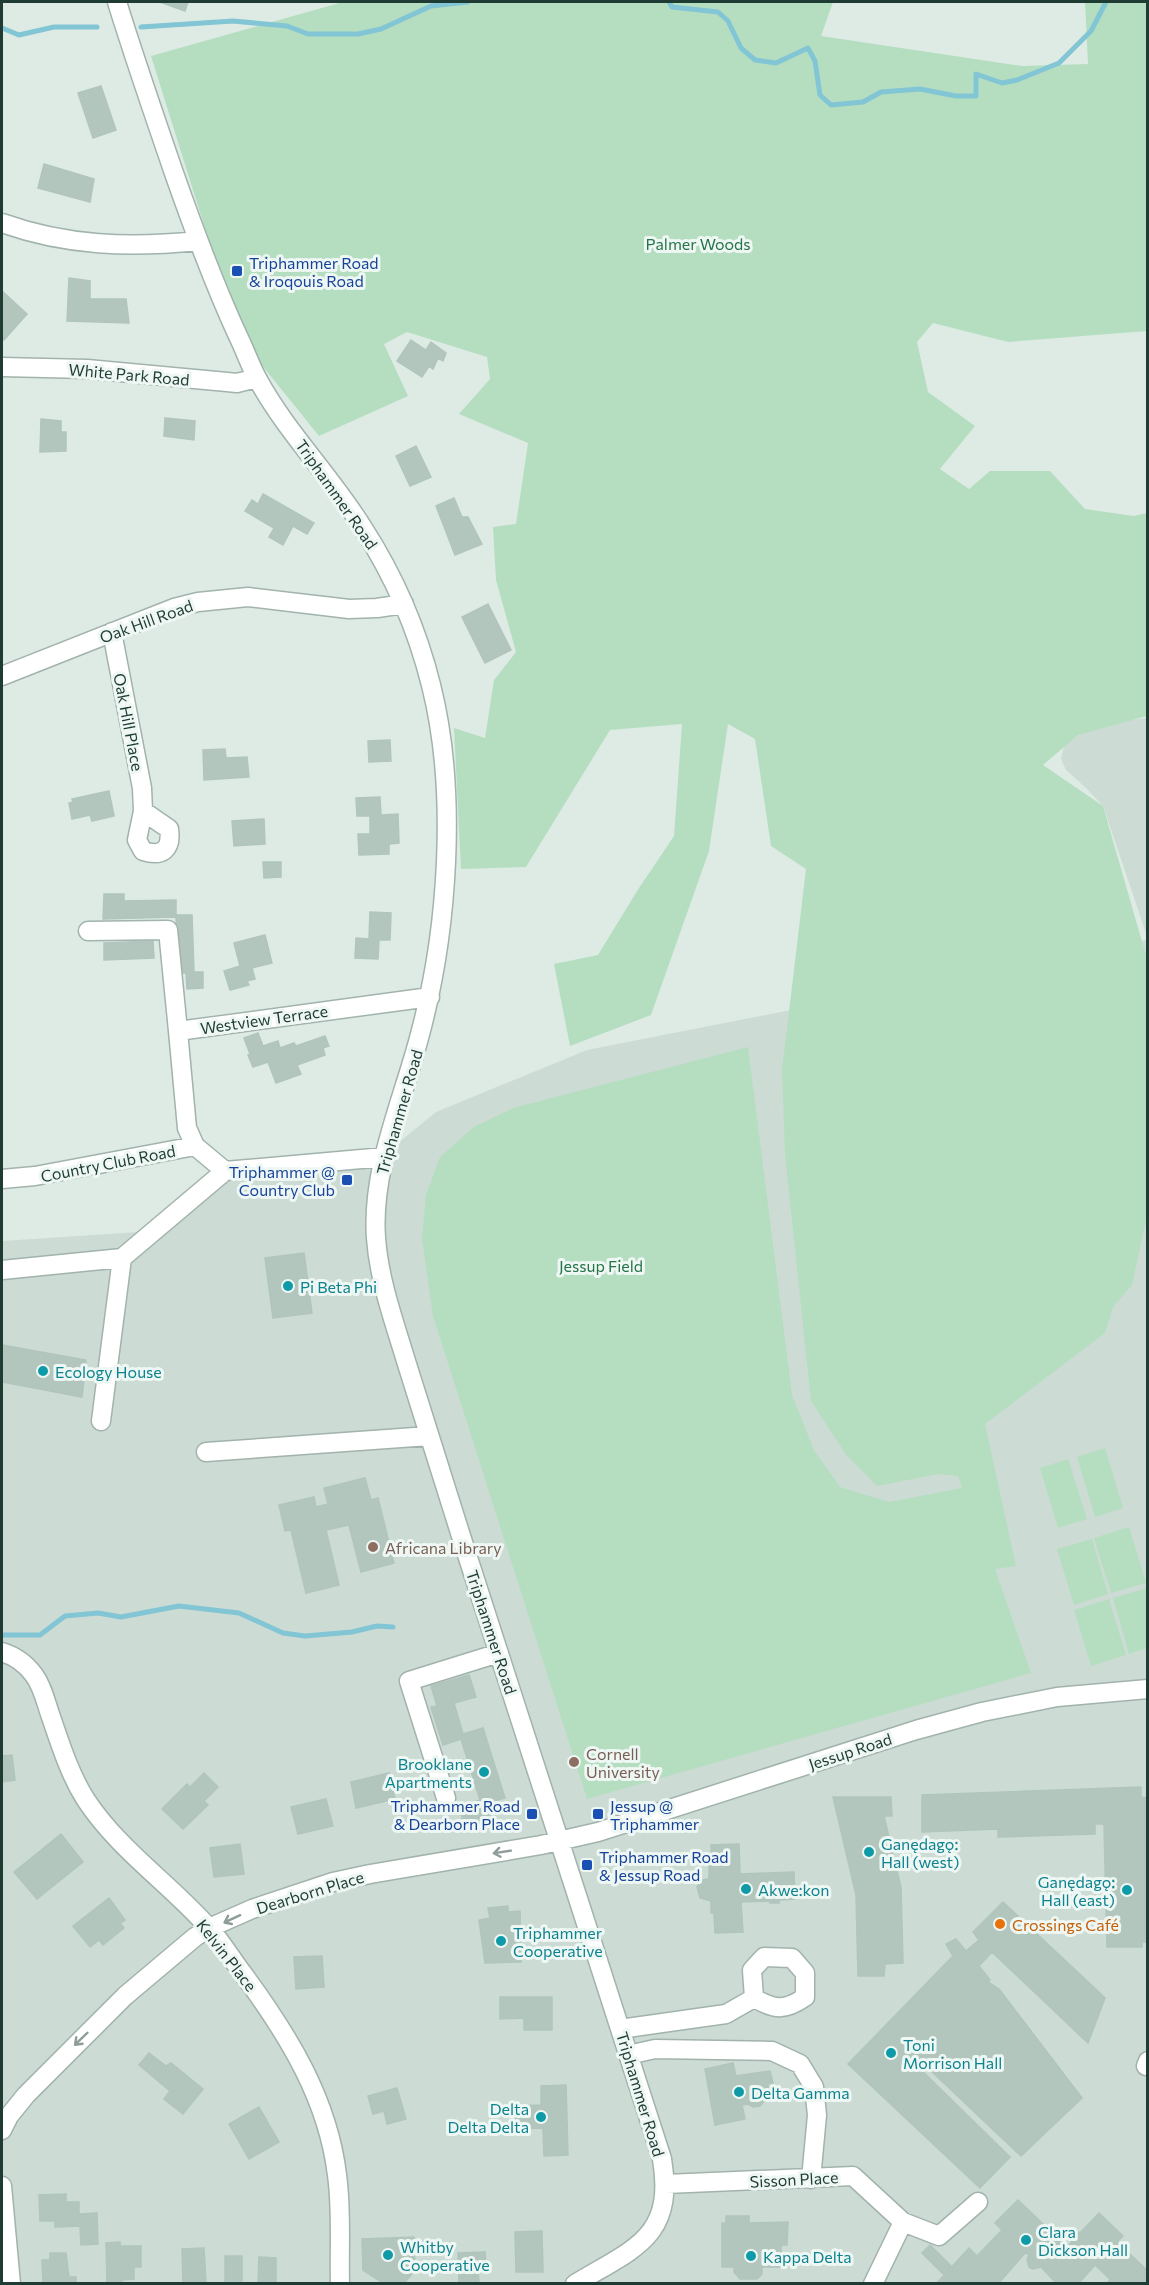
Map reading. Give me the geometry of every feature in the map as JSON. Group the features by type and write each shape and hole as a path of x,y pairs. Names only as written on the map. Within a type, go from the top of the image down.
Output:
{"street":[{"name":"Triphammer Road","path":"117,2 198,241 257,378 286,422 362,525 404,604 432,688 445,794 446,843 441,923 430,997 384,1157 375,1213 377,1251 390,1306 429,1436 662,2159 666,2184 659,2219 652,2232 624,2254 575,2283"},
{"path":"2,223 63,241 104,245 146,246 198,241"},
{"name":"White Park Road","path":"2,367 87,369 227,382 257,378"},
{"name":"Oak Hill Road","path":"2,676 174,608 208,601 248,597 349,609 404,604"},
{"name":"Oak Hill Place","path":"112,632 142,788 143,811"},
{"path":"88,931 168,930 178,1030"},
{"name":"Westview Terrace","path":"195,1146 187,1128 178,1030 430,997"},
{"name":"Country Club Road","path":"2,1179 35,1176 195,1146 225,1171"},
{"path":"2,1270 122,1258 225,1171 384,1157"},
{"path":"101,1421 122,1258"},
{"path":"206,1452 429,1436"},
{"name":"Kelvin Place","path":"2,1652 26,1665 40,1686 63,1753 76,1784 88,1802 116,1838 209,1928 266,2005 294,2048 321,2110 338,2176 340,2283"},
{"path":"446,1798 409,1681 499,1653"},
{"name":"Jessup Road","path":"559,1841 598,1832 916,1730 982,1712 1057,1697 1148,1689"},
{"name":"Dearborn Place","path":"2,2130 9,2116 26,2095 109,2011 183,1946 209,1928 278,1899 333,1882 559,1841"},
{"path":"620,2029 726,2014 754,1998"},
{"path":"628,2055 655,2049 772,2051 800,2064 814,2087 817,2115 811,2179"},
{"path":"1148,2061 1146,2066 1148,2066"},
{"name":"Sisson Place","path":"666,2184 853,2176 903,2222"},
{"path":"2,2194 11,2283"},
{"path":"873,2283 903,2222 939,2236 978,2202"}],"shaded area":[{"path":"1147,718 1147,936 1103,806 1066,770 1061,759 1064,746 1078,735 1105,723"},
{"name":"Cornell University","path":"1147,940 1147,2283 2,2284 2,1241 154,1231 227,1171 387,1152 436,1112 587,1050"}],"green space":[{"name":"Palmer Woods","path":"343,2 833,2 821,36 1022,66 1088,64 1085,2 1147,2 1147,331 1008,342 933,323 917,342 928,392 975,426 940,469 969,489 990,471 1050,471 1085,509 1134,516 1147,513 1147,716 1078,735 1043,765 1103,806 1147,959 1148,1211 1132,1285 1113,1307 1105,1333 985,1424 1016,1566 995,1569 1031,1673 587,1799 433,1316 422,1238 426,1195 440,1157 474,1127 513,1108 748,1047 792,1395 814,1450 840,1487 889,1502 962,1488 958,1476 938,1474 877,1486 847,1456 811,1401 785,1154 782,1070 806,869 771,846 755,739 728,724 709,851 651,1015 570,1046 554,964 598,955 674,836 682,724 610,730 526,867 461,869 454,728 485,738 494,680 516,652 496,580 493,527 516,524 528,443 459,414 490,379 487,357 407,332 384,344 408,396 319,436 239,337 151,56"},
{"path":"1105,1448 1123,1508 1095,1517 1077,1457"},
{"path":"1068,1459 1087,1519 1058,1528 1040,1468"},
{"path":"1129,1527 1146,1583 1111,1593 1094,1538"},
{"path":"1092,1539 1108,1594 1074,1605 1057,1549"},
{"path":"1148,1588 1147,1648 1129,1654 1113,1598"},
{"path":"1109,1599 1126,1655 1091,1666 1074,1610"}],"building":[{"path":"160,2 188,2 185,11"},
{"path":"101,86 116,130 93,138 78,93"},
{"path":"44,164 94,179 90,202 38,188"},
{"path":"69,278 90,281 90,299 126,299 129,323 67,321"},
{"path":"2,291 27,314 4,340 2,338"},
{"path":"411,340 426,350 431,342 446,353 443,361 438,358 433,369 429,366 422,377 397,361"},
{"path":"165,418 195,421 194,440 164,436"},
{"path":"41,419 61,421 61,432 66,432 66,451 40,452"},
{"path":"416,446 431,477 410,486 396,456"},
{"path":"263,494 314,523 307,534 293,526 283,545 269,537 274,528 245,511 252,500 258,504"},
{"path":"454,498 462,517 468,517 482,544 455,555 436,506"},
{"path":"488,604 511,650 485,663 462,617"},
{"path":"390,740 391,761 369,762 368,741"},
{"path":"225,749 226,758 247,757 249,777 204,780 203,750"},
{"path":"109,791 114,816 92,821 90,815 72,819 69,803 73,802 72,799"},
{"path":"380,797 381,815 398,814 399,843 389,844 389,854 359,855 358,834 370,834 370,816 357,816 356,798"},
{"path":"264,819 265,844 234,846 232,821"},
{"path":"263,862 281,862 281,877 264,878"},
{"path":"104,894 124,894 124,901 176,900 176,917 103,919"},
{"path":"370,912 391,913 390,940 379,940 378,959 355,958 356,938 369,939"},
{"path":"176,915 192,915 194,972 203,972 203,988 187,989 186,973 178,973"},
{"path":"265,935 272,963 252,968 255,979 247,981 249,985 230,990 224,971 240,966 234,943"},
{"path":"153,941 154,958 104,960 104,943"},
{"path":"258,1033 263,1046 278,1041 280,1048 294,1043 296,1046 325,1036 329,1046 323,1048 325,1055 297,1065 301,1074 276,1083 268,1062 253,1067 248,1055 250,1054 244,1038"},
{"name":"Pi Beta Phi","path":"304,1253 312,1313 273,1318 265,1258"},
{"name":"Ecology House","path":"2,1345 86,1360 82,1397 2,1382"},
{"name":"Africana Library","path":"365,1478 371,1500 378,1498 394,1563 361,1572 349,1525 326,1530 339,1585 306,1593 291,1530 285,1531 279,1505 314,1497 316,1507 328,1504 324,1488"},
{"name":"Brooklane Apartments","path":"469,1675 476,1697 454,1703 463,1734 483,1728 505,1798 491,1802 497,1821 466,1830 459,1807 480,1800 461,1739 443,1745 431,1707 437,1706 431,1686"},
{"path":"12,1755 15,1780 2,1782 2,1756"},
{"path":"204,1773 218,1787 204,1801 208,1805 183,1829 162,1809 187,1784 190,1787"},
{"path":"389,1773 395,1799 356,1808 351,1782"},
{"name":"Ganędagǫ: Hall (east)","path":"1141,1787 1141,1797 1148,1798 1148,1942 1142,1942 1142,1947 1107,1947 1104,1824 1095,1824 1095,1834 998,1837 998,1829 922,1832 922,1795"},
{"name":"Ganędagǫ: Hall (west)","path":"833,1797 891,1797 892,1816 884,1816 901,1887 903,1963 885,1964 884,1976 858,1976 856,1895"},
{"path":"326,1799 333,1826 298,1834 291,1807"},
{"path":"61,1834 83,1862 37,1899 14,1872"},
{"path":"240,1844 244,1874 214,1877 210,1848"},
{"name":"Akwe:kon","path":"739,1844 740,1874 794,1872 795,1899 779,1900 779,1903 741,1902 743,1932 715,1933 711,1901 700,1898 697,1887 703,1880 709,1879 709,1866 712,1866 711,1845"},
{"path":"109,1898 125,1920 120,1923 124,1928 103,1945 99,1940 90,1947 73,1926"},
{"name":"Toni Morrison Hall","path":"1003,1902 1105,1998 1088,2043 992,1952 979,1966 990,1980 914,2063 1010,2157 980,2188 848,2064 953,1956 946,1944 956,1939 966,1951 979,1940 973,1932"},
{"name":"Triphammer Cooperative","path":"508,1906 508,1912 520,1911 521,1962 485,1963 479,1920 490,1918 488,1908"},
{"path":"322,1956 324,1987 296,1989 294,1957"},
{"path":"958,1963 999,1989 1082,2098 1021,2156 891,2033"},
{"path":"500,1997 552,1997 552,2030 524,2030 524,2018 500,2019"},
{"path":"149,2053 166,2066 171,2063 203,2089 183,2114 164,2099 170,2091 139,2065"},
{"name":"Delta Gamma","path":"733,2063 736,2076 770,2071 773,2083 768,2084 770,2099 764,2101 760,2106 742,2105 745,2119 715,2125 705,2069"},
{"name":"Delta Delta Delta","path":"566,2085 568,2155 544,2156 543,2128 516,2129 515,2106 541,2105 541,2086"},
{"path":"397,2088 406,2119 387,2124 384,2111 373,2114 368,2096"},
{"path":"259,2107 279,2142 249,2159 229,2124"},
{"path":"66,2194 66,2202 79,2202 79,2214 97,2213 98,2244 81,2245 80,2226 55,2227 55,2221 40,2221 39,2195"},
{"name":"Clara Dickson Hall","path":"1018,2200 1067,2247 1075,2238 1076,2233 1081,2232 1099,2213 1123,2236 1117,2242 1148,2271 1148,2284 1107,2284 1110,2279 1095,2265 1078,2284 1057,2284 1041,2267 1033,2269 1029,2267 1027,2259 1029,2255 1026,2252 998,2284 936,2284 969,2248 977,2256 1002,2230 995,2223"},
{"name":"Kappa Delta","path":"726,2216 749,2216 749,2223 788,2222 787,2245 781,2245 781,2267 762,2267 762,2274 757,2279 740,2279 734,2272 734,2267 722,2267 722,2223 726,2223"},
{"path":"542,2231 543,2272 516,2272 515,2232"},
{"name":"Whitby Cooperative","path":"414,2237 415,2270 406,2281 383,2283 363,2270 362,2239"},
{"path":"120,2242 120,2246 141,2246 141,2267 134,2267 134,2279 122,2280 122,2284 107,2284 106,2243"},
{"path":"930,2245 952,2267 944,2275 922,2253"},
{"path":"204,2248 206,2284 183,2284 182,2249"},
{"path":"485,2252 486,2267 478,2267 479,2283 459,2284 458,2253"},
{"path":"50,2253 66,2253 69,2277 76,2277 76,2284 43,2284 42,2260 50,2260"},
{"path":"225,2256 242,2256 242,2281 225,2281"},
{"path":"259,2257 276,2258 276,2282 258,2282"}],"waterway":[{"path":"141,27 233,21 287,26 308,34 358,34 381,29 431,6 468,2"},
{"path":"669,2 672,7 718,12 728,21 741,48 755,60 776,63 808,48 815,61 820,95 831,105 863,102 881,92 920,89 956,96 976,96 976,74 1002,83 1017,80 1059,63 1091,31 1106,2"},
{"path":"2,28 19,35 54,27 97,27"},
{"path":"2,1635 40,1635 65,1616 98,1613 121,1617 179,1606 239,1613 283,1633 305,1636 352,1632 377,1626 393,1627"}],"place":[{"name":"Triphammer Road & Iroqouis Road","path":"237,271"},
{"name":"Triphammer @ Country Club","path":"347,1180"},
{"name":"Pi Beta Phi","path":"288,1286"},
{"name":"Ecology House","path":"43,1371"},
{"name":"Africana Library","path":"373,1547"},
{"name":"Cornell University","path":"574,1762"},
{"name":"Brooklane Apartments","path":"484,1772"},
{"name":"Triphammer Road & Dearborn Place","path":"532,1814"},
{"name":"Jessup @ Triphammer","path":"598,1814"},
{"name":"Ganędagǫ: Hall (west)","path":"869,1852"},
{"name":"Triphammer Road & Jessup Road","path":"587,1865"},
{"name":"Akwe:kon","path":"746,1889"},
{"name":"Ganędagǫ: Hall (east)","path":"1127,1890"},
{"name":"Crossings Café","path":"1000,1924"},
{"name":"Triphammer Cooperative","path":"501,1941"},
{"name":"Toni Morrison Hall","path":"891,2053"},
{"name":"Delta Gamma","path":"739,2092"},
{"name":"Delta Delta Delta","path":"541,2117"},
{"name":"Clara Dickson Hall","path":"1026,2240"},
{"name":"Whitby Cooperative","path":"388,2255"},
{"name":"Kappa Delta","path":"751,2256"}],"park label":[{"name":"Jessup Field","path":"601,1265"}]}
